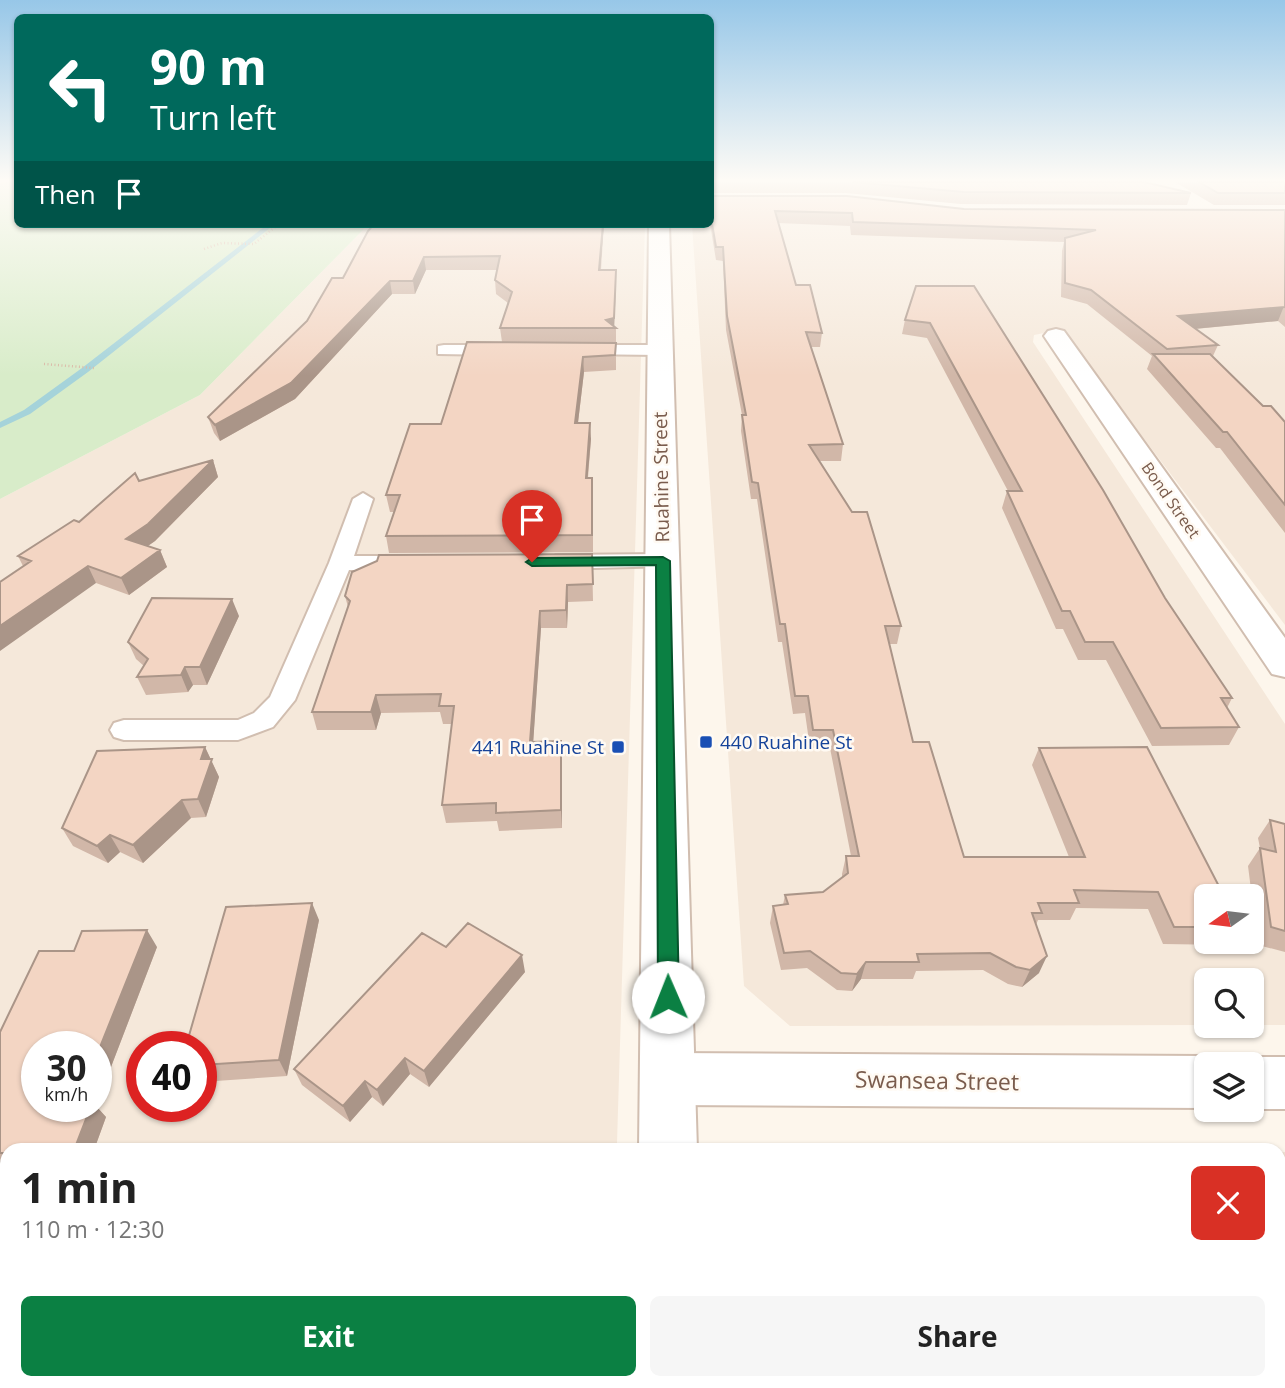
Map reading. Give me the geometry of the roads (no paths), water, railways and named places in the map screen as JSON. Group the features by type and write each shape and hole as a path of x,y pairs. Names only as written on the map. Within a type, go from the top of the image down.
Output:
{"street":[{"name":"Ruahine Street","path":"659,247 668,1143"},
{"name":"Bond Street","path":"1056,335 1285,665"},
{"name":"Swansea Street","path":"669,1079 1194,1082"},
{"path":"1264,1083 1285,1083"}],"lane":[{"path":"444,350 514,350"},
{"path":"570,350 659,350"},
{"path":"124,730 238,730 255,726 272,716 282,700 340,563 363,499"},
{"path":"532,562 663,561"},
{"path":"340,563 436,562"}],"waterway":[{"path":"0,425 27,412 85,370 243,247"}],"place":[{"name":"440 Ruahine St","path":"706,742"},
{"name":"441 Ruahine St","path":"618,747"}]}
